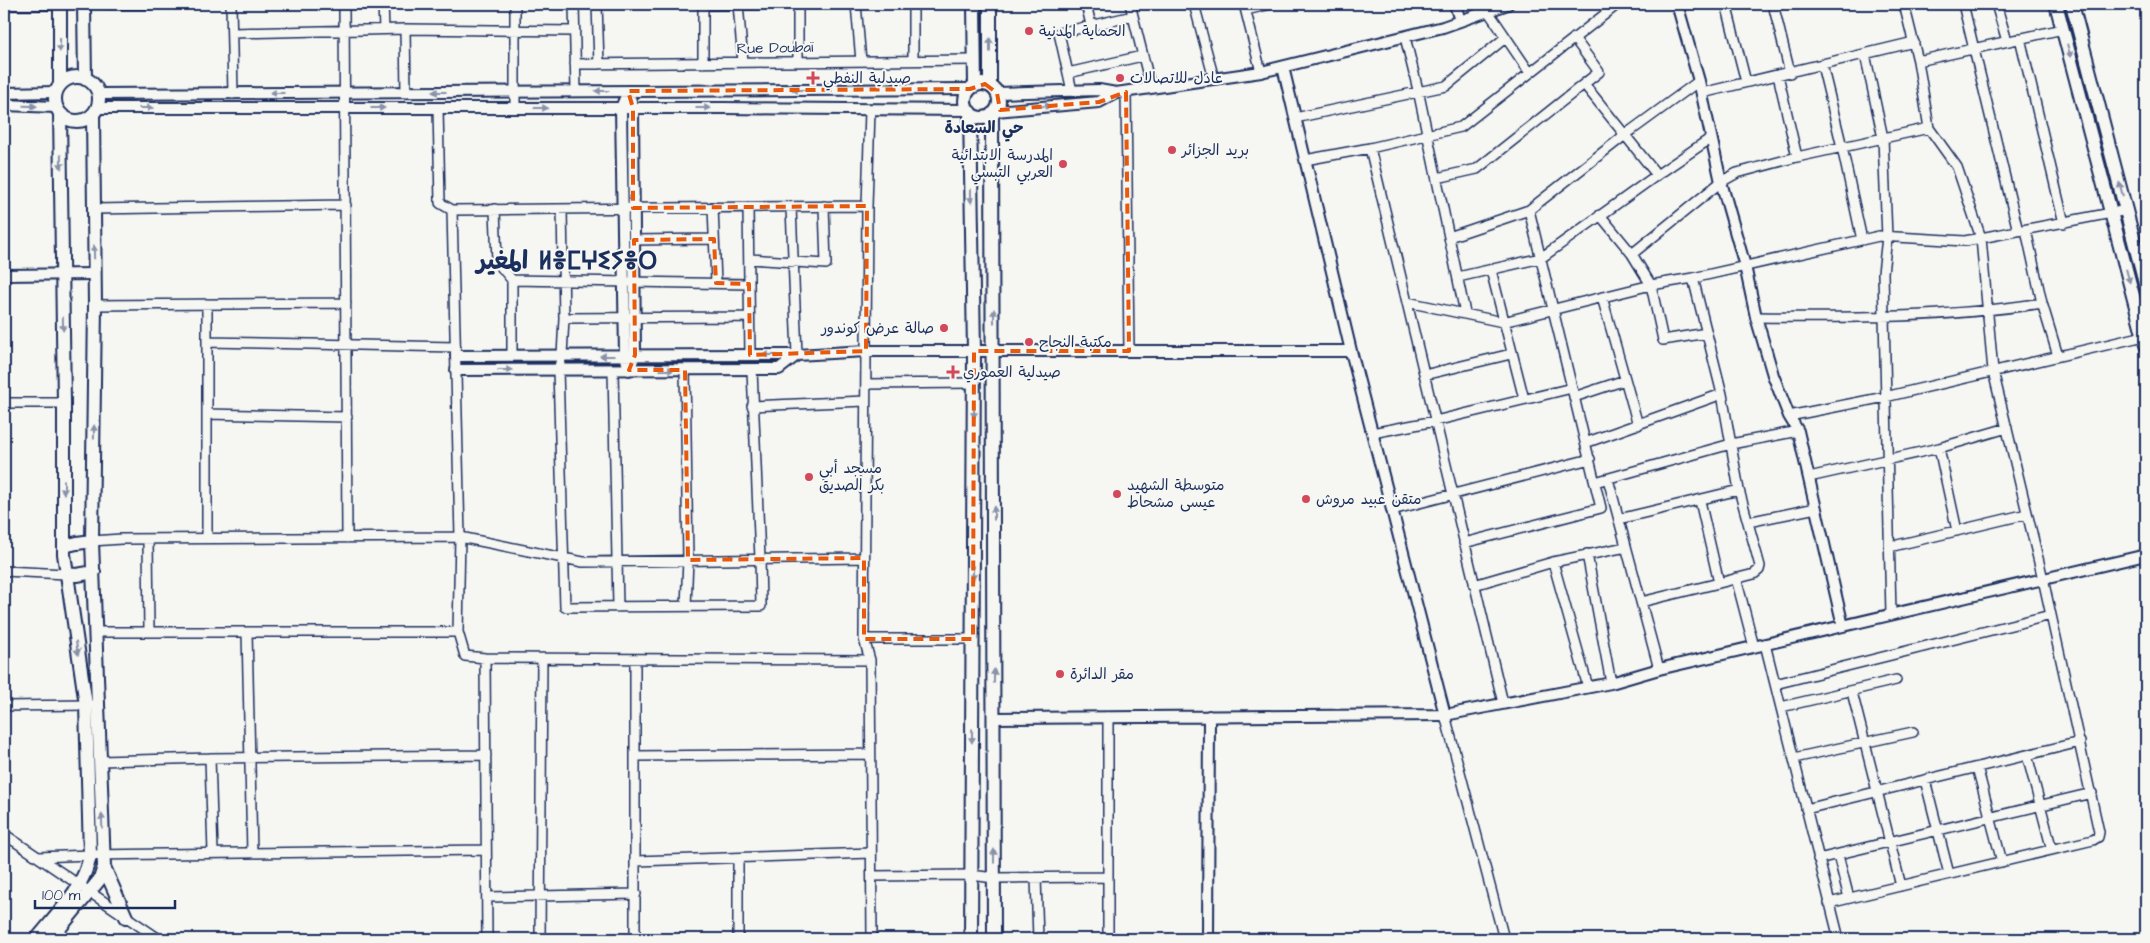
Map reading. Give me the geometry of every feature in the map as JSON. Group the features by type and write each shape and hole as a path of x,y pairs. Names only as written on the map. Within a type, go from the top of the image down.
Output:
{"main road":[{"path":"84,4 85,79"},
{"path":"973,88 974,4"},
{"path":"990,4 993,89 999,102 994,113 994,939"},
{"path":"2056,4 2145,341"},
{"path":"2072,4 2127,210 2141,246 2146,287"},
{"path":"60,5 58,110 64,403 64,546 66,574 92,705 100,762 99,859 126,917"},
{"path":"37,939 84,888 102,875 99,859 92,705 97,632 92,542 95,111 99,94 92,82 85,79 72,78 58,89"},
{"path":"971,939 974,351 969,111 966,97 973,88 985,84 993,89"},
{"path":"58,110 72,121 80,121 95,111"},
{"path":"969,111 983,118 994,113"},
{"path":"2122,254 2141,246"},
{"path":"64,546 77,542 92,542"},
{"path":"66,574 77,575 94,572"},
{"path":"51,939 84,888 99,859"}],"street":[{"path":"108,4 151,4"},
{"path":"231,4 233,94"},
{"path":"344,4 347,538"},
{"path":"383,4 384,29"},
{"path":"515,4 515,108"},
{"path":"574,4 576,92"},
{"path":"597,4 599,64"},
{"path":"703,63 703,4 787,4"},
{"path":"739,4 743,62"},
{"path":"798,4 798,62"},
{"path":"856,4 861,61"},
{"path":"913,4 913,60"},
{"path":"1086,4 1091,26"},
{"path":"1130,4 1151,88"},
{"path":"1194,4 1214,79"},
{"path":"1261,72 1245,7 1271,4"},
{"path":"1455,4 1460,21"},
{"path":"993,89 1121,92 1261,72 1405,37 1460,21 1508,4"},
{"path":"1305,160 1461,128 1618,4"},
{"path":"1676,4 1699,81 1721,182 1745,266 1756,317 1773,376 1789,416 1798,432 1843,626"},
{"path":"1726,4 1746,82"},
{"path":"1774,4 1790,72"},
{"path":"1829,903 2052,850 2098,837 2100,826 1993,371 1981,238 1957,167 1929,128 1918,61 1904,4"},
{"path":"1962,4 2022,230 2058,356"},
{"path":"1996,4 2007,41"},
{"path":"4,5 60,5"},
{"path":"1488,11 1530,73"},
{"path":"1072,91 1060,33 1133,16"},
{"path":"232,33 384,29 575,31"},
{"path":"404,29 406,92"},
{"path":"1918,61 2063,29"},
{"path":"1405,37 1428,135 1465,313"},
{"path":"1295,118 1418,90 1446,86 1505,38"},
{"path":"1436,178 1477,169 1599,72 1574,38"},
{"path":"2020,38 2064,222"},
{"path":"1702,93 1914,42"},
{"path":"1865,54 1883,138 1887,237 1882,273 1891,615"},
{"path":"1068,73 1142,56"},
{"name":"Rue Doubaï","path":"575,64 974,60"},
{"path":"1822,65 1862,240"},
{"path":"1283,66 1351,351 1504,939"},
{"path":"1778,74 1797,157"},
{"path":"1449,237 1529,210 1625,135 1699,81"},
{"path":"1584,84 1656,174"},
{"path":"99,94 973,88"},
{"path":"4,93 58,89"},
{"path":"628,91 621,108 622,208 629,281 629,370"},
{"path":"628,91 633,108 634,208 634,240 629,281"},
{"path":"994,113 1099,102 1121,92"},
{"path":"1121,92 1129,352"},
{"path":"4,105 58,110"},
{"path":"95,111 346,108 633,108 969,111"},
{"path":"438,108 440,203 452,210 867,206"},
{"path":"870,110 867,206 864,638 870,660 872,939"},
{"path":"1632,254 1721,182 1737,173 1797,157 1929,128"},
{"path":"1458,278 1541,258 1656,174 1711,138"},
{"path":"1370,148 1503,703"},
{"path":"94,209 346,205"},
{"path":"791,206 797,355"},
{"path":"748,259 826,264 824,206"},
{"path":"713,207 716,283"},
{"path":"748,207 750,355"},
{"path":"495,209 497,262 512,280 512,356"},
{"path":"562,209 564,318 562,356 558,370 565,607 760,606 760,559 752,406 752,370"},
{"path":"452,210 460,537 458,632 465,656 485,658 636,660 870,660"},
{"path":"1464,543 1601,508 1529,210"},
{"path":"1407,302 1503,322 1554,311 1602,297 1879,236 1964,241 2127,210"},
{"path":"1600,216 1632,254 1651,286 1664,340 1667,341 1706,332"},
{"path":"634,240 714,239"},
{"path":"1491,270 1524,400"},
{"path":"4,275 94,274"},
{"path":"1641,602 1754,574 1759,570 1760,566 1739,490 1722,394 1693,278"},
{"path":"512,280 749,284"},
{"path":"1602,297 1638,425"},
{"path":"95,305 346,303"},
{"path":"1756,317 1884,318 1988,311 2042,303"},
{"path":"206,304 207,538"},
{"path":"564,318 749,317"},
{"path":"1789,416 1886,397 2058,356 2145,341"},
{"path":"207,342 455,351 512,356 797,355 866,351 1351,351"},
{"path":"1424,375 1511,354"},
{"path":"456,370 779,370 797,355"},
{"path":"613,370 618,607"},
{"path":"685,370 688,560 686,606"},
{"path":"1372,433 1435,421 1524,400 1573,393 1626,380"},
{"path":"866,384 974,383"},
{"path":"1586,443 1722,394"},
{"path":"752,406 865,401"},
{"path":"4,403 64,403"},
{"path":"207,414 347,417"},
{"path":"1809,477 1939,448 2007,428"},
{"path":"1595,482 1731,444 1798,432"},
{"path":"1939,448 1957,530"},
{"path":"1392,510 1590,459"},
{"path":"1608,479 1659,669"},
{"path":"1619,519 1700,501 1739,490"},
{"path":"1700,501 1719,582"},
{"path":"1748,522 1816,508"},
{"path":"1889,547 2027,514"},
{"path":"92,542 207,538 460,537 583,562 864,558"},
{"path":"148,539 149,632"},
{"path":"1474,584 1553,562 1626,547"},
{"path":"1587,554 1611,683"},
{"path":"994,718 1445,715 1611,683 1659,669 2146,555"},
{"path":"1553,562 1588,687"},
{"path":"4,571 66,574"},
{"path":"1736,578 1754,647"},
{"path":"1775,684 2051,615"},
{"path":"97,632 458,632"},
{"path":"248,632 252,853"},
{"path":"864,638 973,639"},
{"path":"1765,644 1839,939"},
{"path":"485,658 487,939"},
{"path":"540,939 542,659"},
{"path":"635,939 636,660"},
{"path":"1781,707 1852,692 1896,680"},
{"path":"1852,692 1901,886"},
{"path":"4,706 92,705"},
{"path":"1208,939 1209,716"},
{"path":"1108,717 1108,939"},
{"path":"1794,758 1913,732"},
{"path":"1806,809 2080,742"},
{"path":"636,756 870,754"},
{"path":"100,762 210,758 486,755"},
{"path":"2027,755 2052,850"},
{"path":"210,758 213,853"},
{"path":"1977,768 2002,862"},
{"path":"1925,780 1949,874"},
{"path":"1818,859 2092,793"},
{"path":"4,834 159,939"},
{"path":"38,858 99,859 213,853 486,850"},
{"path":"636,861 871,853"},
{"path":"1838,855 1849,898"},
{"path":"738,859 738,939"},
{"path":"872,876 1108,877"},
{"path":"1036,878 1038,939"},
{"path":"487,897 636,894"}],"highlighted area":[{"path":"985,84 997,93 1000,110 1099,102 1126,92 1129,351 974,351 973,639 864,639 864,558 688,560 685,370 629,370 635,355 634,240 714,239 716,283 749,284 750,355 866,351 867,206 633,208 633,108 628,91 970,89"}],"place":[{"name":"الحماية المدنية","path":"1029,31"},
{"name":"صيدلية النفطي","path":"813,78"},
{"name":"عادل للاتصالات","path":"1120,78"},
{"name":"بريد الجزائر","path":"1172,150"},
{"name":"المدرسة الابتدائية العربي التبسي","path":"1063,164"},
{"name":"صالة عرض كوندور","path":"944,328"},
{"name":"مكتبة النجاح","path":"1029,342"},
{"name":"صيدلية العموري","path":"953,372"},
{"name":"مسجد أبي بكر الصديق","path":"809,477"},
{"name":"متوسطة الشهيد عيسى مشحاط","path":"1117,494"},
{"name":"متقن عبيد مروش","path":"1306,499"},
{"name":"مقر الدائرة","path":"1060,674"}],"district":[{"name":"حي السعادة","path":"984,128"},
{"name":"المغير ⵍⴻⵎⵖⵉⵢⴻⵔ","path":"567,261"}]}
